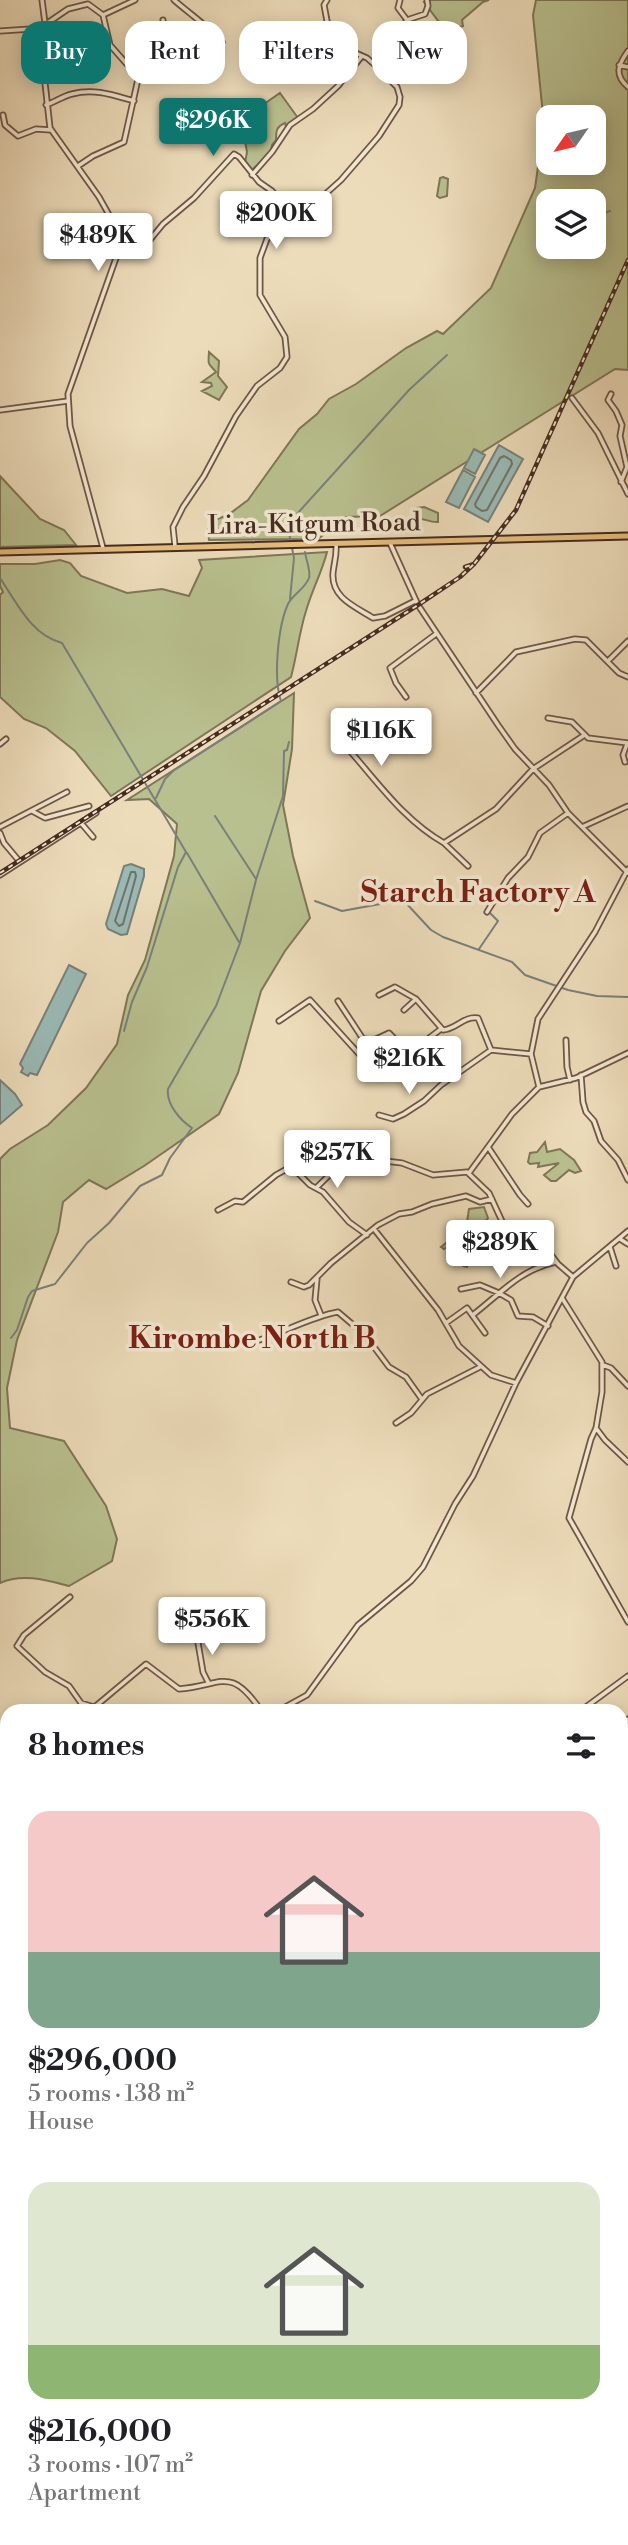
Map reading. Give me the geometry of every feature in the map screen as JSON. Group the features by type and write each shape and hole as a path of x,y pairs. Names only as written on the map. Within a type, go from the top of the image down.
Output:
{"main road":[{"name":"Lira-Kitgum Road","path":"0,552 628,536"}],"street":[{"path":"42,0 46,21"},
{"path":"103,15 135,0"},
{"path":"174,0 199,21"},
{"path":"320,0 324,5 331,42 372,63"},
{"path":"324,5 327,0"},
{"path":"400,0 398,8 407,20 425,14 427,0"},
{"path":"50,21 68,9 88,4 103,15 110,45 125,62"},
{"path":"0,31 21,30"},
{"path":"628,51 622,60 624,66 619,77 628,87"},
{"path":"252,175 290,125 338,86 362,56"},
{"path":"44,84 51,130 113,222 118,247 99,310 72,378 68,401 70,426 79,466 104,551"},
{"path":"77,166 124,142 138,84"},
{"path":"175,546 173,527 236,416 257,386 280,368 287,357 285,337 260,295 260,258 267,239 341,180 394,116 400,103 398,90 392,84"},
{"path":"46,105 73,93 91,91 134,101"},
{"path":"3,115 3,121 18,136 36,129 51,130"},
{"path":"118,247 134,247 153,238 163,224 194,198 232,155 239,157 252,175 272,191 292,218"},
{"path":"611,394 608,400 622,425 620,436 627,466 621,482"},
{"path":"572,398 598,433 628,494"},
{"path":"0,410 68,401"},
{"path":"390,542 415,601 515,749 550,785 568,813 628,872 594,932 541,1013 531,1054 539,1087"},
{"path":"336,544 333,574 336,591 341,598 373,618 385,616 415,601"},
{"path":"406,697 390,668 436,634"},
{"path":"476,693 518,651 584,639 619,673 628,677"},
{"path":"608,661 628,641"},
{"path":"548,718 572,722 583,736"},
{"path":"444,843 499,806 533,769 583,736 628,743 623,755 625,762"},
{"path":"0,744 6,739"},
{"path":"350,751 403,813 444,843 468,866"},
{"path":"0,827 66,792"},
{"path":"32,810 45,818 89,806"},
{"path":"582,827 628,806"},
{"path":"0,875 96,813"},
{"path":"487,912 508,878 528,857 540,832 568,813"},
{"path":"81,822 93,837"},
{"path":"0,833 2,845 20,862"},
{"path":"379,995 395,987 416,999 441,1029 448,1030 465,1019 475,1017 482,1024 491,1050"},
{"path":"404,1010 416,999"},
{"path":"279,1021 310,1000 379,1076 441,1029"},
{"path":"338,1001 363,1039 374,1040 389,1033 409,1054"},
{"path":"566,1040 569,1080"},
{"path":"379,1115 393,1119 404,1114 491,1050 531,1054"},
{"path":"469,1173 517,1109 539,1087 569,1080 628,1053"},
{"path":"581,1075 586,1112 628,1180"},
{"path":"218,1210 235,1201 243,1202 276,1175 292,1166 298,1159 297,1146"},
{"path":"488,1147 528,1204"},
{"path":"316,1188 356,1149 377,1160 402,1163 433,1175 469,1173 486,1189 506,1230 538,1237 557,1262 573,1277"},
{"path":"292,1166 310,1185 323,1192 349,1223 367,1235"},
{"path":"291,1282 307,1286 374,1229 399,1214 466,1196 480,1202 492,1199"},
{"path":"374,1229 456,1341 495,1378 516,1383"},
{"path":"293,1704 314,1687 358,1625 411,1581 423,1567 455,1504 473,1476 516,1383 573,1277 628,1231"},
{"path":"620,1239 628,1244"},
{"path":"610,1247 616,1266"},
{"path":"474,1314 537,1267 557,1262"},
{"path":"318,1278 315,1300 321,1315"},
{"path":"461,1289 480,1285 499,1293 511,1300 518,1316 533,1317 548,1326"},
{"path":"562,1298 603,1365 596,1428 590,1439 569,1518 628,1622"},
{"path":"446,1324 467,1308 474,1314 485,1333"},
{"path":"253,1342 268,1338 286,1328 312,1321 321,1315 337,1312 365,1335 389,1367 406,1377 421,1398"},
{"path":"603,1365 611,1368 628,1386"},
{"path":"396,1423 414,1410 421,1398 480,1366"},
{"path":"596,1428 628,1462"},
{"path":"71,1597 24,1635 17,1646 45,1672 69,1686 83,1704"},
{"path":"197,1637 203,1672 208,1682"},
{"path":"98,1704 146,1664 178,1689 227,1681 240,1686 255,1704"},
{"path":"590,1704 628,1676"}],"green space":[{"path":"489,0 483,2 462,21 438,21 424,2"},
{"path":"536,0 628,0 628,370 615,369 380,516 346,517 318,539 209,540 208,529 217,519 228,515 248,500 299,429 317,414 329,399 356,384 406,348 437,331 443,334 491,288 535,188 537,175 606,175 606,105 542,105 533,15"},
{"path":"280,93 298,118 286,127 285,123 278,128 271,152 251,171 245,163 247,152 243,130 267,102"},
{"path":"440,178 448,179 447,196 440,198 437,196"},
{"path":"209,352 219,361 218,376 227,387 219,400 202,391 212,386 211,383 202,382 216,372 209,364"},
{"path":"0,476 40,519 64,530 76,545 0,547"},
{"path":"424,507 438,513 438,522 412,518 417,508"},
{"path":"327,552 308,603 291,677 111,796 75,751 46,728 24,719 0,697 0,595 3,592 0,586 0,564 35,564 60,560 70,563 81,576 127,593 162,589 189,596 202,568 199,560"},
{"path":"294,693 292,749 283,805 293,856 310,918 285,951 261,991 238,1073 219,1114 106,1189 89,1180 63,1202 58,1232 17,1340 7,1388 10,1428 64,1441 106,1506 117,1539 112,1561 69,1586 25,1578 0,1583 0,1159 10,1149 48,1125 86,1088 117,1044 128,995 145,960 174,856 177,824 149,799 127,800"},
{"path":"545,1142 547,1152 560,1149 574,1160 581,1171 575,1173 569,1170 556,1181 551,1181 544,1175 559,1163 538,1167 539,1163 528,1162 530,1153 537,1152"},
{"path":"484,1207 488,1218 478,1230 486,1249 469,1261 467,1267 463,1266 461,1256 451,1245 444,1249 441,1247 450,1240 462,1237 469,1209"}],"water":[{"path":"499,445 523,459 488,522 464,509"},
{"path":"474,449 485,455 475,474 464,468"},
{"path":"463,470 475,477 459,508 446,502"},
{"path":"131,864 144,869 144,876 127,934 121,935 108,929 106,924 124,866"},
{"path":"69,965 86,974 37,1075 30,1073 28,1076 21,1072 23,1068 20,1064"},
{"path":"0,1080 22,1105 0,1124"}],"waterway":[{"path":"606,212 610,211"},
{"path":"291,542 287,525 409,390 447,355"},
{"path":"290,599 294,558 292,548"},
{"path":"156,798 165,779 173,771 281,701 277,679 279,638 288,604 309,578 305,552"},
{"path":"0,578 33,626 51,639 62,643 186,852 178,867 124,1031"},
{"path":"11,1338 17,1330 32,1291 55,1284 87,1243 109,1223 140,1186 162,1175 170,1158 192,1128 175,1111 169,1100 168,1089 216,1006 240,943 256,880 283,796 284,751 287,750 289,742"},
{"path":"215,816 256,879"},
{"path":"187,853 239,942"},
{"path":"315,901 342,911 402,900"},
{"path":"405,902 431,930 443,937 512,962 525,975 568,990 597,996 628,997"},
{"path":"479,949 498,921 490,913"}],"railway":[{"path":"465,567 474,564 516,510 628,260"},
{"path":"0,873 418,605 460,577 474,564"}],"district":[{"name":"Starch Factory A","path":"478,893"},
{"name":"Kirombe North B","path":"252,1339"}]}
